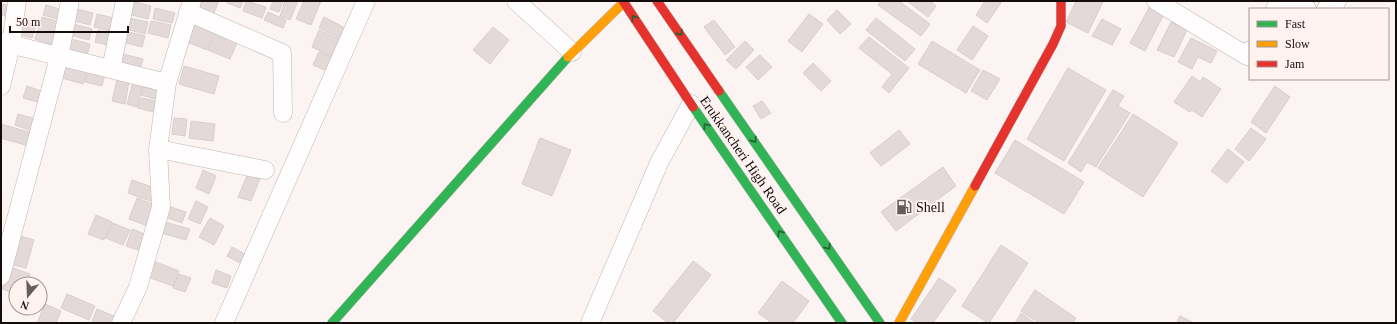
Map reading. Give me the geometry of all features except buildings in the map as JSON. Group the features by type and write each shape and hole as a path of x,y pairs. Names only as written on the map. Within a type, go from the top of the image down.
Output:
{"street":[{"path":"1,86 6,44 17,1"},
{"path":"1,276 59,57 70,1"},
{"path":"111,69 124,1"},
{"path":"224,323 366,1"},
{"path":"516,1 572,52"},
{"path":"657,1 880,323"},
{"path":"899,323 1053,44 1061,26 1062,1"},
{"path":"1156,1 1246,56 1249,52"},
{"path":"1292,1 1304,8"},
{"path":"1328,8 1338,1"},
{"path":"332,323 572,52 624,2"},
{"name":"Erukkancheri High Road","path":"624,2 691,104 842,323"},
{"path":"121,323 138,287 161,208 158,149 167,83 190,6 282,53 283,113"},
{"path":"6,44 167,83"},
{"path":"590,323 659,163 691,104"},
{"path":"158,149 265,170"}],"traffic: fast":[{"path":"332,323 568,57"},
{"path":"719,91 880,323"},
{"path":"693,107 842,323"}],"traffic: slow":[{"path":"568,57 624,2"},
{"path":"899,323 975,186"}],"traffic: jam":[{"path":"623,1 693,107"},
{"path":"657,1 719,91"},
{"path":"975,186 1053,44 1061,26 1061,1"}],"place":[{"name":"Shell","path":"904,207"}]}
